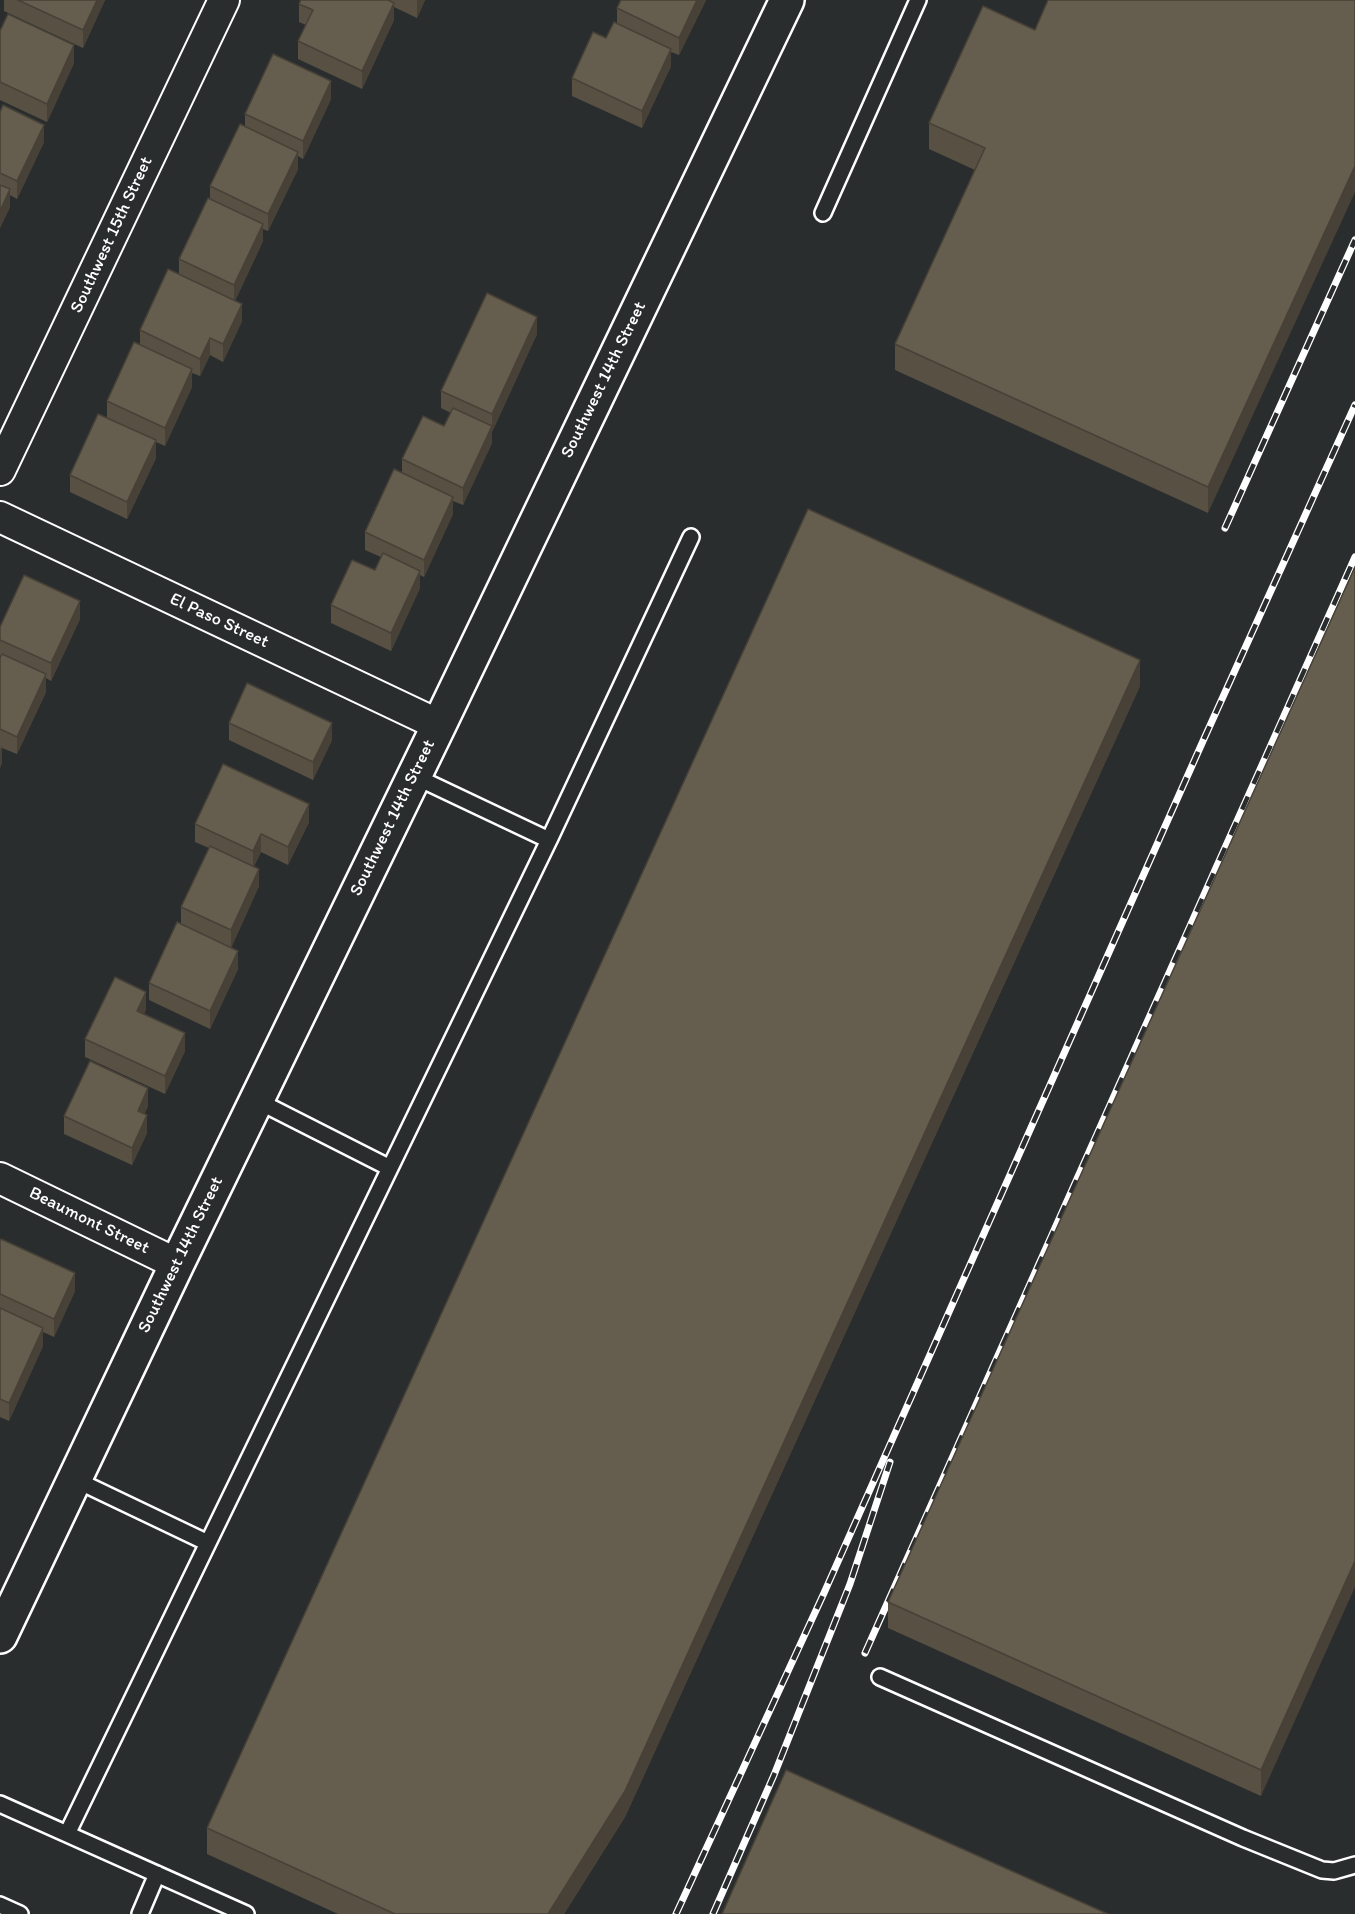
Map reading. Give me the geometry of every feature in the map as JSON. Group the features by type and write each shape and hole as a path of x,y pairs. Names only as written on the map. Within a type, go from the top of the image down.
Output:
{"street":[{"name":"Southwest 15th Street","path":"0,470 224,0"},
{"name":"Southwest 14th Street","path":"0,1636 787,0"},
{"name":"El Paso Street","path":"0,517 439,725"},
{"name":"Beaumont Street","path":"0,1178 177,1264"}],"lane":[{"path":"823,213 918,0"},
{"path":"67,1834 549,840 691,537"},
{"path":"414,776 549,840"},
{"path":"256,1100 390,1168"},
{"path":"74,1479 208,1543"},
{"path":"879,1677 1243,1838 1322,1870 1334,1871 1355,1865"},
{"path":"0,1804 246,1914"},
{"path":"140,1914 157,1874"},
{"path":"0,1905 20,1914"}],"building":[{"path":"18,0 97,0 83,30"},
{"path":"301,0 388,0 394,3 362,71 298,41 313,10 299,4"},
{"path":"621,0 697,0 679,38 617,8"},
{"path":"1048,0 1355,0 1355,166 1208,487 895,344 985,148 929,123 983,6 1035,30"},
{"path":"8,14 74,45 47,104 0,82 0,31"},
{"path":"614,22 671,49 642,111 572,78 593,32 606,38"},
{"path":"273,54 331,81 303,141 245,114"},
{"path":"3,105 44,125 17,181 0,173 0,112"},
{"path":"240,124 298,152 268,214 210,186"},
{"path":"0,185 10,189 0,211"},
{"path":"208,198 263,224 234,285 179,259"},
{"path":"168,269 242,304 223,344 210,338 200,359 140,330"},
{"path":"487,293 537,317 492,414 441,391"},
{"path":"134,342 192,369 165,428 107,401"},
{"path":"453,408 492,426 463,488 402,459 423,416 444,426"},
{"path":"98,414 156,440 127,502 70,475"},
{"path":"394,469 453,497 424,560 365,532"},
{"path":"808,509 1140,660 625,1791 548,1914 395,1914 207,1828"},
{"path":"383,553 420,571 391,633 331,605 352,560 375,570"},
{"path":"1355,567 1355,1561 1261,1770 888,1602"},
{"path":"24,575 80,601 51,663 0,640 0,627"},
{"path":"2,654 46,674 17,737 0,729 0,658"},
{"path":"247,683 332,723 313,762 229,723"},
{"path":"223,764 309,804 288,847 261,834 253,851 195,824"},
{"path":"210,846 259,869 231,930 181,907"},
{"path":"177,922 238,951 210,1011 149,983"},
{"path":"115,977 146,992 137,1011 185,1033 165,1076 85,1039"},
{"path":"90,1061 148,1088 138,1111 147,1115 132,1148 64,1116"},
{"path":"1,1239 75,1273 54,1319 0,1294"},
{"path":"0,1308 43,1328 9,1403 0,1399"},
{"path":"786,1770 1108,1914 722,1914"}],"railway":[{"path":"1225,528 1355,240"},
{"path":"676,1914 824,1593 1355,405"},
{"path":"865,1653 1355,557"},
{"path":"713,1914 774,1775 850,1584 890,1462"}]}
